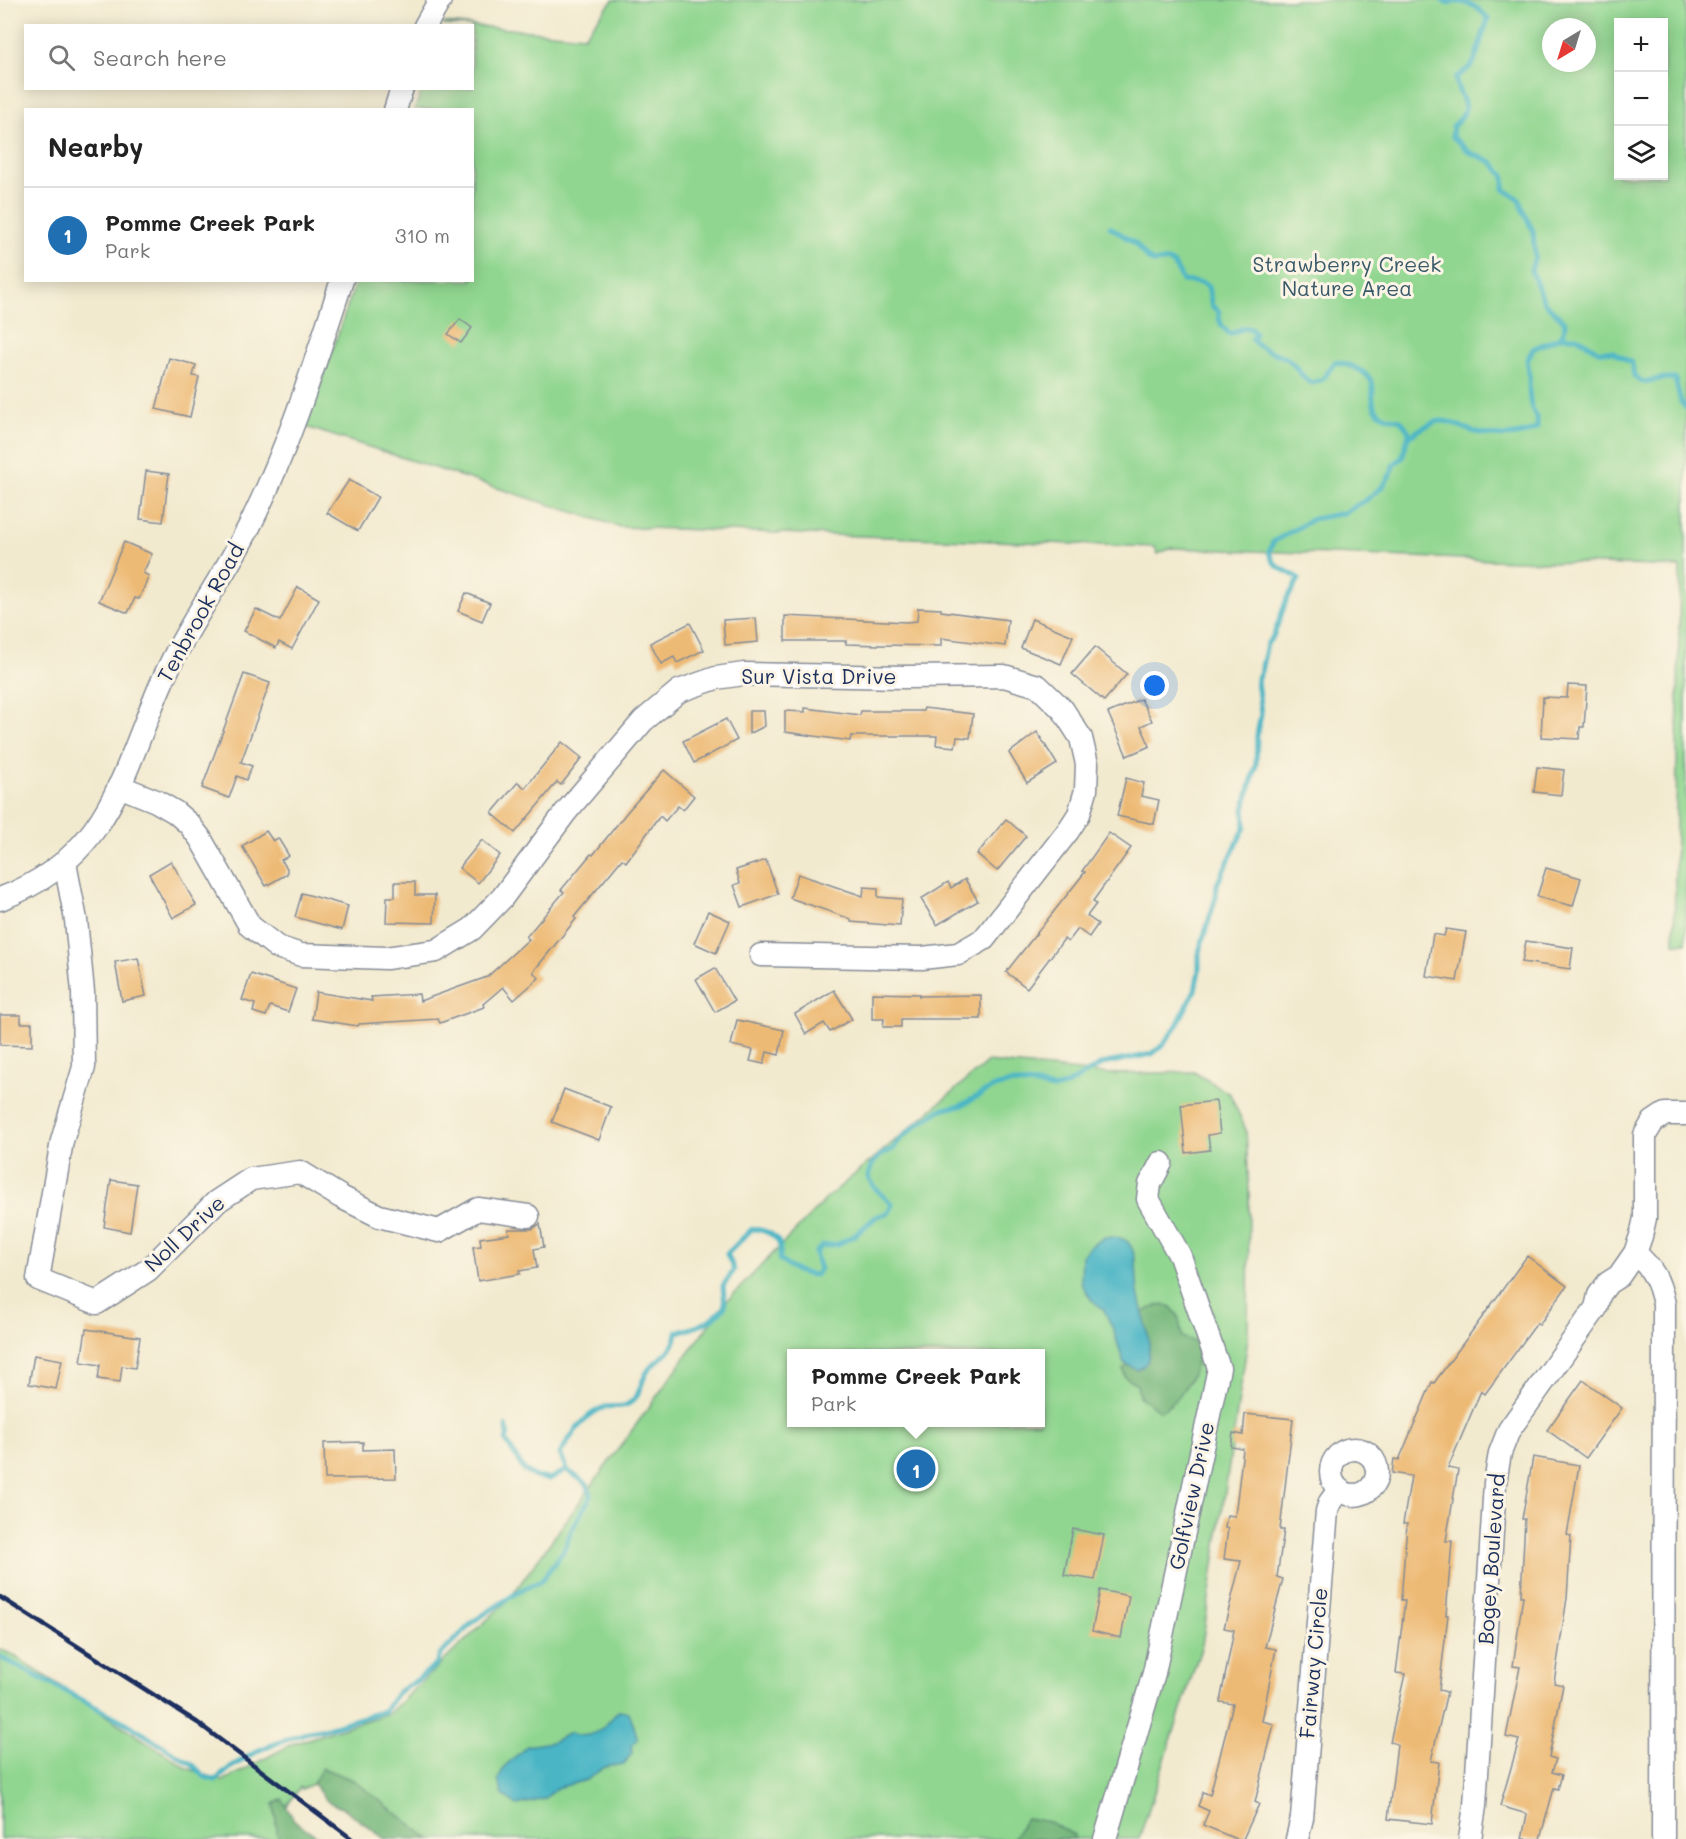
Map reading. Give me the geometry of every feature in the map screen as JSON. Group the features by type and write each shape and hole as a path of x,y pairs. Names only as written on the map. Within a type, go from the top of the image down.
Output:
{"street":[{"path":"426,24 440,0"},
{"path":"396,108 401,90"},
{"name":"Tenbrook Road","path":"0,898 37,881 65,863 94,831 119,786 150,708 179,647 228,567 261,501 289,432 341,282"},
{"name":"Sur Vista Drive","path":"119,786 156,801 175,812 189,824 200,838 250,926 277,946 301,955 386,958 436,951 472,929 502,898 565,813 643,722 679,691 716,678 744,674 1004,676 1038,687 1063,710 1081,738 1087,764 1086,789 1078,814 1068,831 984,939 958,954 922,958 761,955"},
{"name":"Noll Drive","path":"65,863 76,920 82,982 84,1067 62,1142 38,1279 97,1303 148,1270 216,1202 251,1179 300,1173 340,1197 379,1216 439,1231 478,1209 528,1216"},
{"name":"Bogey Boulevard","path":"1470,1839 1475,1806 1496,1484 1500,1453 1509,1430 1596,1308 1608,1302 1617,1290 1619,1276 1635,1253 1645,1218 1646,1135 1653,1122 1665,1114 1686,1114"},
{"name":"Golfview Drive","path":"1105,1839 1154,1673 1219,1368 1180,1256 1148,1199 1150,1184 1161,1163"},
{"path":"1635,1253 1647,1264 1659,1281 1664,1304 1663,1839"},
{"name":"Fairway Circle","path":"1300,1838 1327,1511 1334,1495 1339,1490"}],"green space":[{"name":"Strawberry Creek Nature Area","path":"613,0 1686,0 1686,943 1674,943 1680,567 1171,548 1158,554 1155,547 620,527 306,427 356,282 474,282 474,108 415,108 422,90 474,90 474,26 584,36"},
{"path":"988,1062 1109,1074 1194,1072 1230,1094 1246,1130 1249,1192 1248,1339 1202,1645 1139,1839 420,1839 318,1777 313,1784 302,1789 300,1787 276,1822 290,1839 0,1839 0,1649 187,1768 223,1781 292,1744 389,1713 509,1599 724,1304 829,1196"},
{"path":"1158,1305 1170,1306 1178,1315 1182,1337 1195,1342 1198,1354 1193,1372 1179,1396 1160,1411 1139,1396 1137,1385 1125,1377 1123,1369 1135,1360 1141,1313"},
{"path":"322,1768 353,1780 430,1839 385,1839 344,1809 328,1802 313,1784"},
{"path":"282,1799 294,1820 321,1839 278,1839 274,1804"},
{"path":"1026,1818 1049,1822 1074,1835 1074,1839 1013,1839"}],"water":[{"path":"1105,1237 1126,1240 1133,1250 1138,1292 1149,1346 1147,1362 1137,1370 1124,1363 1104,1310 1091,1299 1081,1283 1082,1256 1089,1247"},
{"path":"618,1711 629,1712 638,1739 631,1746 632,1753 624,1764 605,1767 586,1780 557,1788 544,1799 517,1805 503,1795 498,1780 504,1767 527,1746 552,1742 570,1733 585,1736 592,1734 603,1727"}],"building":[{"path":"460,319 472,328 461,343 448,334"},
{"path":"169,358 196,365 193,376 199,377 190,417 156,409"},
{"path":"146,471 169,474 163,522 140,519"},
{"path":"349,480 378,497 358,531 327,513"},
{"path":"124,542 152,554 143,573 149,576 139,599 135,598 128,613 99,601"},
{"path":"298,587 319,599 292,649 279,642 276,648 244,631 256,609 280,621"},
{"path":"466,593 490,603 482,621 458,611"},
{"path":"918,608 941,609 941,611 1008,620 1005,646 941,638 941,646 846,644 846,641 785,641 785,616 906,622 917,621"},
{"path":"756,618 758,642 725,645 723,620"},
{"path":"1032,619 1073,636 1061,664 1021,648"},
{"path":"690,623 704,650 677,663 674,657 661,664 650,643"},
{"path":"1095,647 1127,674 1104,701 1072,674"},
{"path":"244,674 270,683 241,762 252,766 246,780 237,776 229,798 202,788"},
{"path":"1568,685 1587,686 1584,727 1580,727 1579,739 1541,737 1543,697 1567,698"},
{"path":"1141,699 1152,721 1141,726 1150,746 1127,756 1108,713"},
{"path":"805,708 860,715 861,711 923,711 924,708 973,714 970,738 957,737 955,747 936,745 937,736 851,736 850,741 785,732 785,711 805,712"},
{"path":"749,711 764,711 765,726 749,734"},
{"path":"726,719 737,740 694,763 683,741"},
{"path":"1037,732 1057,764 1027,783 1009,753"},
{"path":"562,742 582,758 561,785 557,782 515,833 492,813 518,782 525,788"},
{"path":"1537,767 1564,770 1561,795 1534,792"},
{"path":"664,770 694,796 683,810 678,806 665,821 660,816 626,862 622,859 574,917 576,919 533,972 539,978 514,1000 503,987 483,1004 484,1007 440,1023 438,1019 359,1024 358,1026 312,1019 316,992 372,1001 371,997 419,994 420,1001 487,977 529,939 526,937 564,892 561,890"},
{"path":"1126,778 1144,783 1141,796 1159,800 1154,824 1117,816"},
{"path":"1006,819 1026,836 997,871 977,854"},
{"path":"266,831 273,841 278,838 289,856 281,860 287,868 287,874 266,886 242,846"},
{"path":"1109,833 1131,848 1093,901 1096,904 1087,916 1098,924 1089,937 1078,929 1068,942 1064,939 1027,988 1006,972 1085,872 1082,871"},
{"path":"482,840 500,855 478,883 459,868"},
{"path":"766,860 778,894 742,907 734,885 740,883 736,870"},
{"path":"171,861 196,905 173,918 149,874"},
{"path":"1546,868 1581,878 1573,906 1537,897"},
{"path":"798,874 863,896 864,887 878,888 878,897 902,899 900,926 851,922 851,919 790,898"},
{"path":"965,879 978,901 937,925 921,899 948,882 951,888"},
{"path":"395,882 415,882 415,895 435,895 434,923 386,922 387,897 395,897"},
{"path":"302,893 348,906 342,930 295,917"},
{"path":"708,911 730,921 716,953 694,943"},
{"path":"1446,929 1466,932 1457,981 1426,976 1433,934 1444,936"},
{"path":"1526,941 1573,948 1570,969 1522,962"},
{"path":"138,958 146,996 122,1001 115,962"},
{"path":"715,968 734,1001 715,1012 696,979"},
{"path":"251,974 296,989 288,1012 270,1006 266,1016 253,1012 255,1004 242,1000"},
{"path":"834,990 852,1019 830,1032 824,1023 806,1034 795,1014"},
{"path":"872,993 919,994 919,996 981,995 981,1019 901,1019 901,1027 883,1027 884,1019 872,1019"},
{"path":"0,1015 21,1015 21,1023 32,1023 32,1046 0,1045"},
{"path":"737,1020 784,1030 779,1055 767,1052 764,1064 750,1061 753,1050 731,1045"},
{"path":"564,1089 611,1107 599,1140 552,1122"},
{"path":"1216,1101 1220,1133 1208,1135 1210,1150 1186,1153 1181,1105"},
{"path":"111,1180 137,1184 130,1232 104,1227"},
{"path":"540,1224 544,1247 534,1249 537,1268 519,1271 520,1274 478,1281 473,1247 481,1246 480,1238 509,1234 508,1229 532,1229"},
{"path":"1527,1256 1567,1286 1485,1394 1481,1391 1448,1468 1458,1470 1446,1541 1452,1541 1446,1615 1448,1615 1439,1690 1447,1692 1431,1761 1439,1762 1432,1824 1388,1819 1397,1744 1390,1742 1405,1674 1396,1673 1405,1600 1401,1600 1407,1524 1403,1524 1411,1476 1392,1473 1394,1459 1399,1460 1432,1382 1434,1383"},
{"path":"86,1329 140,1337 135,1368 122,1366 120,1382 98,1379 100,1365 81,1362"},
{"path":"34,1355 62,1360 56,1389 29,1384"},
{"path":"1583,1380 1622,1408 1586,1458 1547,1430"},
{"path":"1245,1414 1293,1419 1280,1530 1284,1530 1277,1577 1283,1579 1265,1647 1276,1649 1262,1721 1274,1724 1255,1802 1259,1804 1243,1839 1236,1839 1203,1825 1209,1811 1198,1806 1203,1792 1210,1795 1233,1704 1220,1702 1234,1630 1224,1628 1241,1561 1224,1559 1228,1529 1225,1528 1227,1515 1235,1516 1243,1449 1231,1447 1233,1433 1243,1435"},
{"path":"363,1442 363,1450 395,1449 396,1478 325,1479 324,1443"},
{"path":"1533,1457 1579,1465 1567,1535 1571,1536 1567,1598 1554,1683 1563,1685 1549,1757 1556,1759 1552,1772 1562,1775 1558,1789 1554,1788 1540,1839 1522,1839 1527,1814 1500,1806 1519,1740 1506,1737 1520,1667 1513,1666 1523,1596 1521,1596 1525,1519 1522,1519"},
{"path":"1073,1529 1104,1535 1095,1580 1064,1575"},
{"path":"1100,1590 1129,1596 1121,1638 1092,1631"}],"waterway":[{"path":"1442,0 1446,3 1470,4 1488,19 1474,62 1456,78 1465,107 1464,113 1453,126 1452,136 1469,152 1492,162 1504,176 1504,189 1520,200 1533,231 1535,257 1531,270 1544,302 1565,322 1564,332 1560,337"},
{"path":"1110,227 1136,244 1153,262 1168,261 1174,264 1183,281 1203,283 1208,287 1212,306 1219,312 1220,322 1230,334 1244,328 1251,328 1255,334 1252,339 1255,343 1289,360 1308,381 1312,383 1323,379 1335,362 1361,371 1372,382 1376,409 1387,417 1401,420 1409,432 1408,437"},
{"path":"0,1657 128,1724 193,1765 205,1777 216,1780 231,1767 261,1749 308,1732 384,1711 398,1692 437,1664 440,1655 474,1621 521,1590 541,1581 564,1550 571,1531 591,1496 587,1484 567,1470 560,1454 564,1447 573,1433 591,1414 605,1407 622,1406 632,1401 638,1394 647,1372 669,1351 677,1332 704,1324 720,1312 725,1306 723,1286 734,1270 727,1254 752,1229 765,1231 778,1241 779,1259 787,1266 815,1275 820,1269 815,1253 822,1246 838,1244 855,1235 876,1217 889,1212 892,1204 873,1186 868,1176 872,1164 881,1155 893,1149 900,1139 917,1125 942,1109 960,1106 994,1087 1011,1083 1053,1089 1065,1086 1102,1064 1152,1054 1163,1045 1176,1027 1195,990 1199,970 1199,952 1216,897 1217,884 1245,827 1244,809 1256,765 1257,735 1261,714 1257,680 1267,644 1274,635 1286,601 1299,579 1275,564 1269,552 1273,542 1313,519 1344,513 1366,500 1383,486 1392,472 1393,465 1402,458 1408,437 1438,421 1451,422 1472,431 1501,436 1511,436 1537,428 1537,420 1530,400 1527,360 1533,349 1560,337 1577,337 1598,351 1613,352 1632,363 1634,376 1643,382 1665,378 1675,379 1681,402 1686,408"},
{"path":"506,1426 508,1433 506,1441 524,1470 536,1477 549,1479 567,1470"}],"railway":[{"path":"0,1597 198,1723 352,1839"}],"place":[{"name":"Pomme Creek Park","path":"916,1469"}]}
